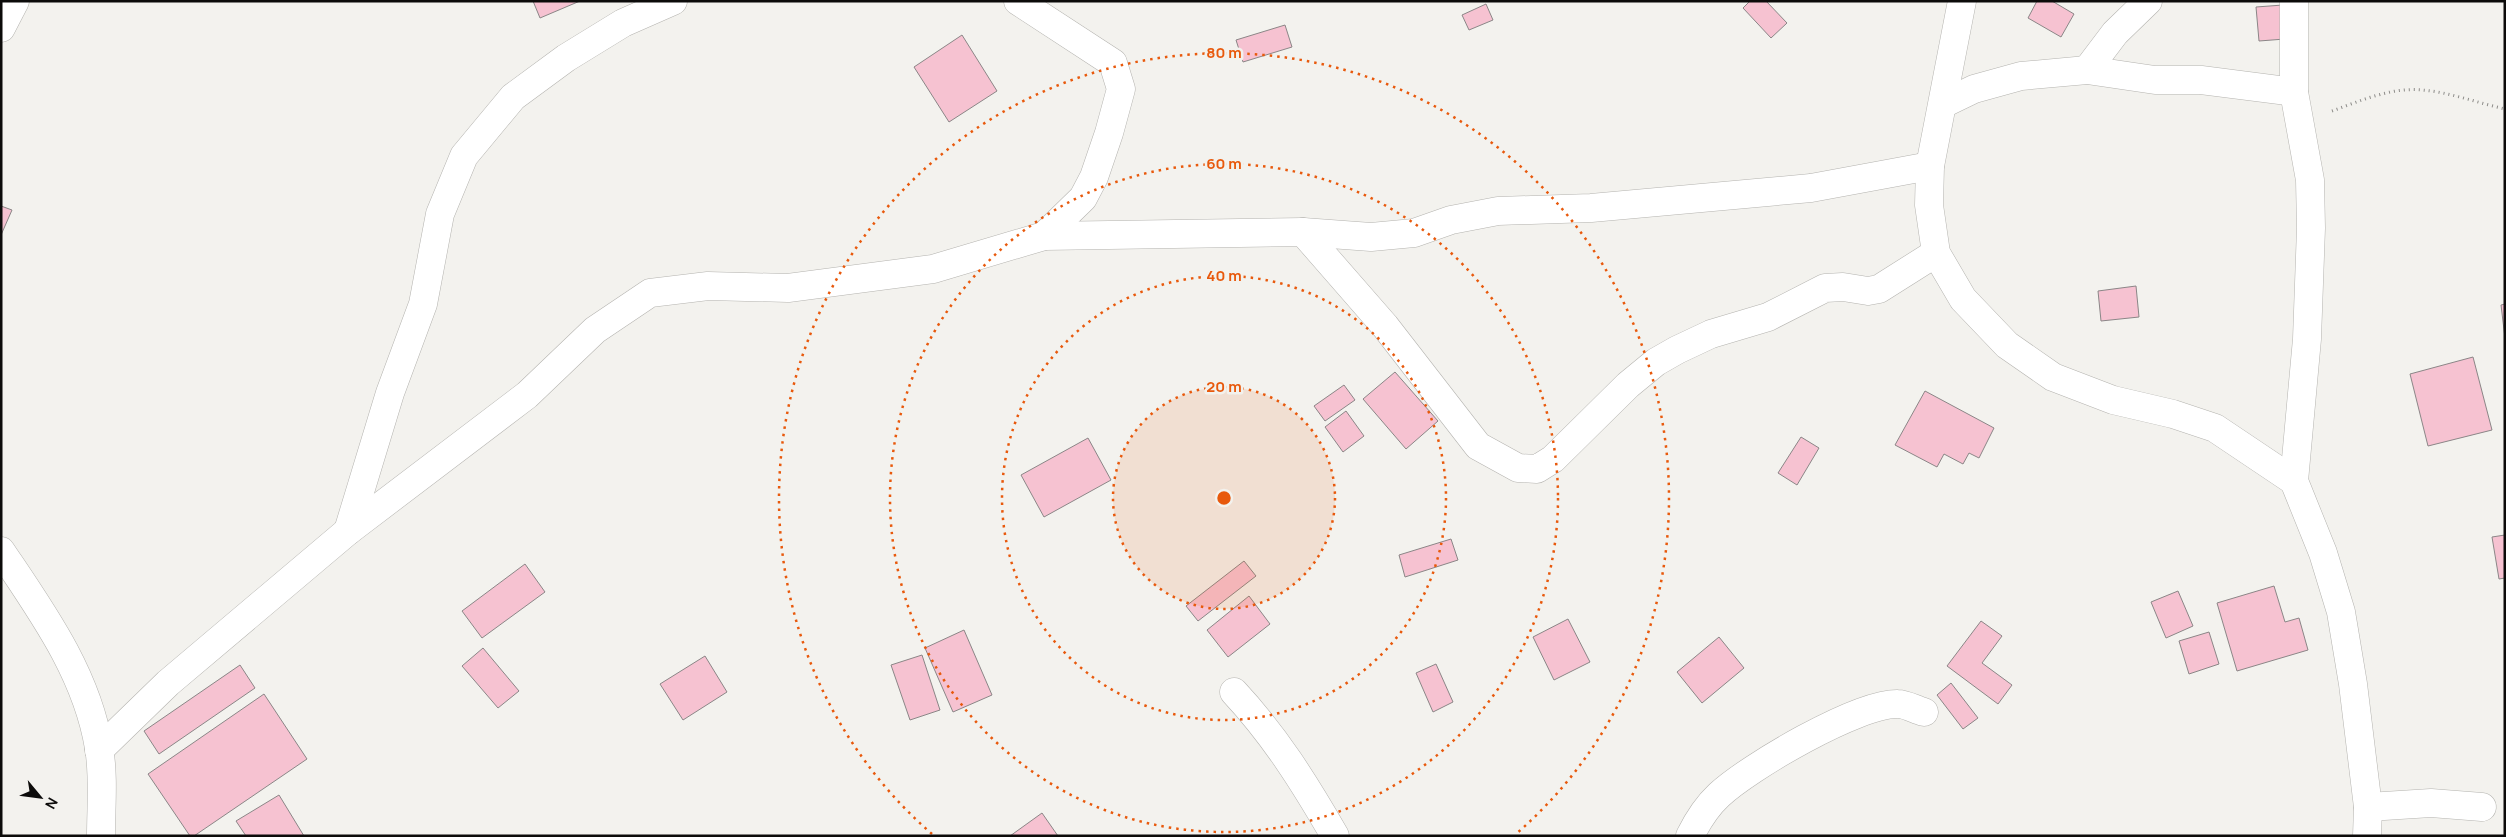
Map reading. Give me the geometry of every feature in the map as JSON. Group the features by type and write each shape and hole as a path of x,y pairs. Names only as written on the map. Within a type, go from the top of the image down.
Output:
{"street":[{"path":"1,28 15,1"},
{"path":"348,531 390,393 423,304 440,214 464,156 513,97 558,63 623,23 673,1"},
{"path":"1018,1 1113,63 1121,89 1094,177 1082,198 1044,236"},
{"path":"1962,1 1930,166 1929,205 1936,253 1963,299 2007,345 2054,377 2112,400 2173,414 2215,428 2294,481"},
{"path":"2087,70 2115,33 2148,1"},
{"path":"2294,1 2294,92 2301,123 2306,169 2310,180 2310,270 2307,339 2294,481 2323,553 2341,612 2353,684 2368,808 2368,836"},
{"path":"1943,104 1974,89 2021,76 2087,70 2155,80 2201,80 2294,92"},
{"path":"99,750 168,683 348,531 527,395 595,330 650,293 708,286 788,288 934,269 1044,236 1303,232 1371,237 1414,233 1451,220 1498,212 1591,208 1811,188 1930,166"},
{"path":"1303,232 1385,326 1478,446 1518,468 1537,469 1552,459 1628,385 1656,362 1677,350 1711,334 1768,317 1825,288 1843,287 1868,291 1879,289 1936,253"},
{"path":"1,551 71,659 92,714 99,750 102,836"},
{"path":"1234,692 1260,720 1297,771 1334,836"},
{"path":"1690,836 1702,814 1719,795 1765,760 1855,714 1899,704 1924,712"},
{"path":"2368,808 2431,802 2482,807"}],"path":[{"path":"2301,123 2366,98 2407,90 2432,92 2505,109"}],"building":[{"path":"533,1 580,1 540,18"},
{"path":"1750,1 1766,1 1787,23 1771,38 1743,8"},
{"path":"2037,1 2052,1 2074,14 2061,37 2028,18"},
{"path":"1486,4 1493,20 1469,30 1462,15"},
{"path":"2283,5 2285,39 2259,41 2256,7"},
{"path":"1285,25 1292,47 1243,62 1236,40"},
{"path":"962,35 997,91 949,122 914,67"},
{"path":"1,206 12,210 1,235"},
{"path":"2136,286 2139,317 2101,321 2098,291"},
{"path":"2505,304 2505,338 2501,305"},
{"path":"2473,357 2492,430 2428,446 2410,374"},
{"path":"1395,372 1438,421 1406,449 1363,399"},
{"path":"1344,385 1355,400 1325,421 1314,406"},
{"path":"1925,391 1994,428 1979,458 1969,453 1963,464 1944,454 1937,467 1895,445"},
{"path":"1346,411 1364,436 1343,452 1325,427"},
{"path":"1801,437 1819,448 1797,485 1778,473"},
{"path":"1088,438 1111,480 1044,517 1021,475"},
{"path":"2505,535 2505,578 2499,579 2492,537"},
{"path":"1451,539 1458,560 1405,577 1399,555"},
{"path":"1244,561 1256,576 1198,621 1186,606"},
{"path":"525,564 545,592 482,638 462,611"},
{"path":"2274,586 2285,622 2299,618 2308,650 2237,671 2217,603"},
{"path":"2178,591 2193,626 2166,638 2151,602"},
{"path":"1249,596 1270,624 1228,657 1207,630"},
{"path":"1568,619 1590,662 1554,680 1533,637"},
{"path":"1981,621 2002,636 1982,663 2012,685 1998,704 1947,666"},
{"path":"964,630 992,695 953,712 925,648"},
{"path":"2209,632 2219,664 2189,674 2179,641"},
{"path":"1719,637 1744,668 1702,703 1677,672"},
{"path":"483,648 519,691 498,708 462,666"},
{"path":"922,655 940,710 910,720 891,665"},
{"path":"705,656 727,692 683,720 660,684"},
{"path":"1436,664 1453,702 1433,712 1416,673"},
{"path":"240,665 255,688 159,754 144,731"},
{"path":"1951,683 1978,718 1963,729 1937,695"},
{"path":"264,694 307,759 194,836 190,836 148,774"},
{"path":"279,795 304,836 246,836 236,821"},
{"path":"1042,813 1058,836 1010,836"}]}
